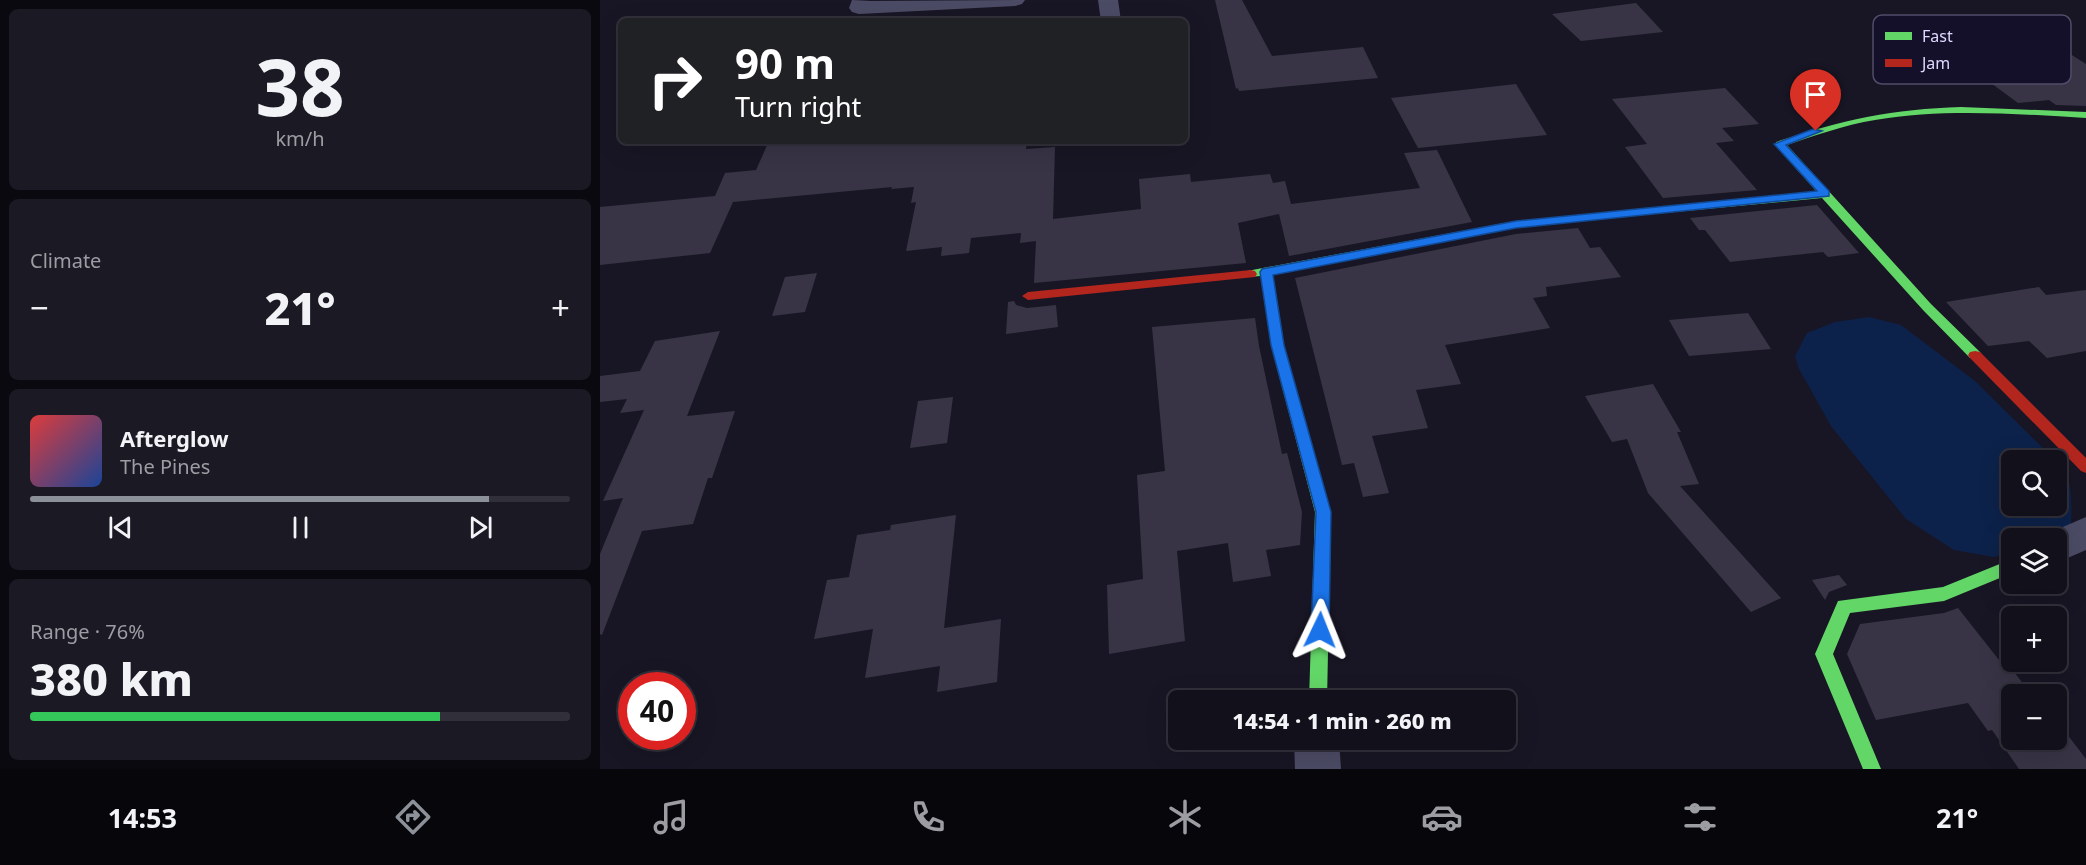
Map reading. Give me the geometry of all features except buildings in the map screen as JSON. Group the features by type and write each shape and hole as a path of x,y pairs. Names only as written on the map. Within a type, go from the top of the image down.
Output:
{"street":[{"path":"862,0 859,8 1015,0"},
{"path":"1108,0 1111,18"},
{"path":"2086,115 2017,112 1902,113 1835,125 1780,144 1927,307 2086,467"},
{"path":"1028,296 1266,272 1516,224 1825,194"},
{"path":"1266,272 1277,345 1323,512 1318,690"},
{"path":"2067,542 2086,533"},
{"path":"1872,769 1824,654 1844,606 1944,594 2001,571"},
{"path":"1317,750 1318,769"}],"water":[{"path":"1869,317 1901,325 1975,381 2045,450 2001,450 2001,516 2067,516 2067,476 2071,500 2071,526 2067,528 2001,528 2001,555 1994,557 1954,550 1906,519 1831,426 1799,369 1795,356 1807,333 1835,322"}],"traffic: fast":[{"path":"1975,355 1927,307 1780,144 1860,120 1912,112 1986,110 2086,115"},
{"path":"1266,272 1516,224 1825,194"},
{"path":"1251,274 1266,272 1277,345 1323,512 1318,690"},
{"path":"1872,769 1824,654 1844,606 1944,594 2001,571"}],"traffic: jam":[{"path":"1028,296 1251,274"},
{"path":"1975,355 2086,467"}],"route":[{"path":"1320,630 1323,512 1277,345 1266,272 1516,224 1825,194 1780,144 1816,131"}]}
